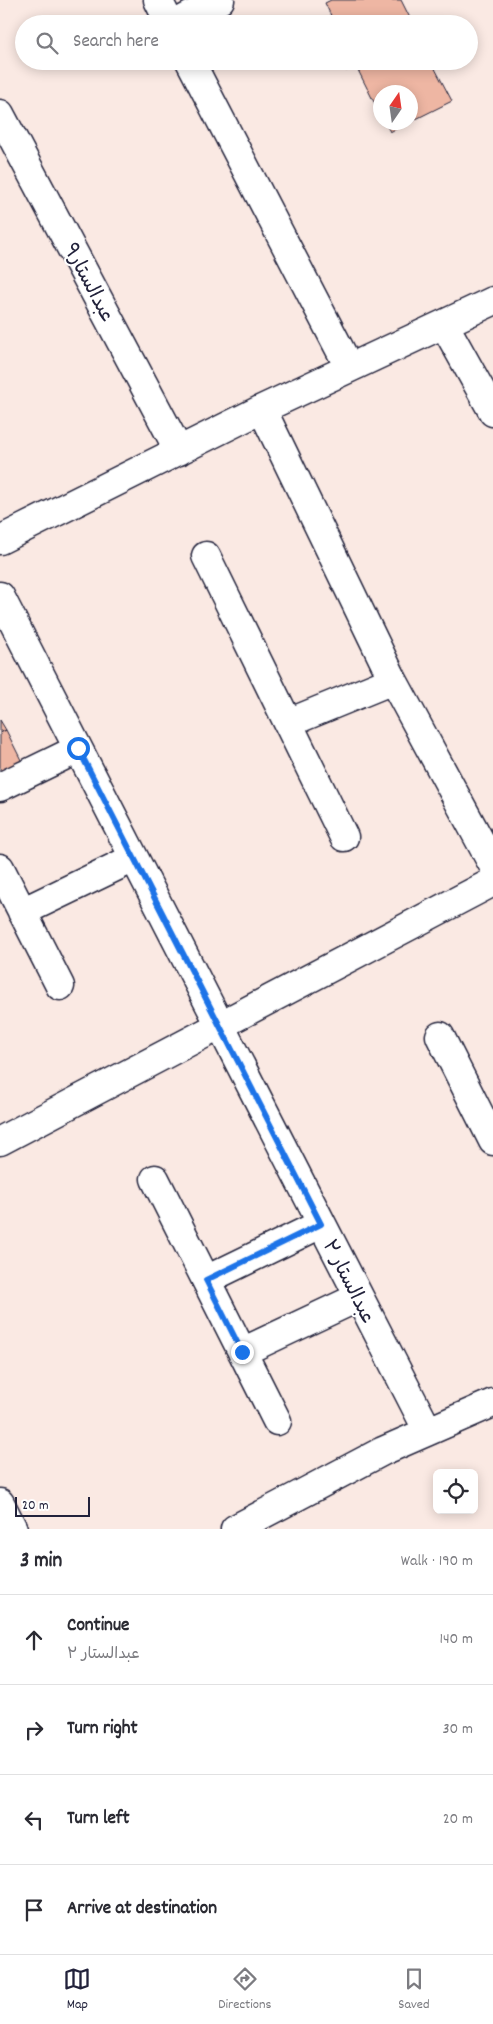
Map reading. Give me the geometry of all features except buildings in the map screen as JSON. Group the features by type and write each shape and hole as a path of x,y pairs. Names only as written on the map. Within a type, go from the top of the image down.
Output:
{"street":[{"path":"158,0 166,15"},
{"path":"192,15 220,0"},
{"path":"195,70 349,367"},
{"name":"عبدالستار۹","path":"0,114 179,451"},
{"path":"0,540 262,409 493,301"},
{"path":"444,324 493,412"},
{"path":"262,409 393,680 493,866"},
{"path":"206,556 344,837"},
{"name":"عبدالستار ۲","path":"0,596 428,1431"},
{"path":"288,724 393,680"},
{"path":"0,787 78,748"},
{"path":"22,912 134,858"},
{"path":"0,868 60,986"},
{"path":"0,1141 493,882"},
{"path":"440,1036 493,1141"},
{"path":"155,1179 277,1421"},
{"path":"206,1280 321,1224"},
{"path":"242,1352 359,1297"},
{"path":"235,1529 383,1451 493,1403"},
{"path":"0,1503 13,1529"}],"route":[{"path":"78,748 321,1224 206,1280 242,1352"}]}
